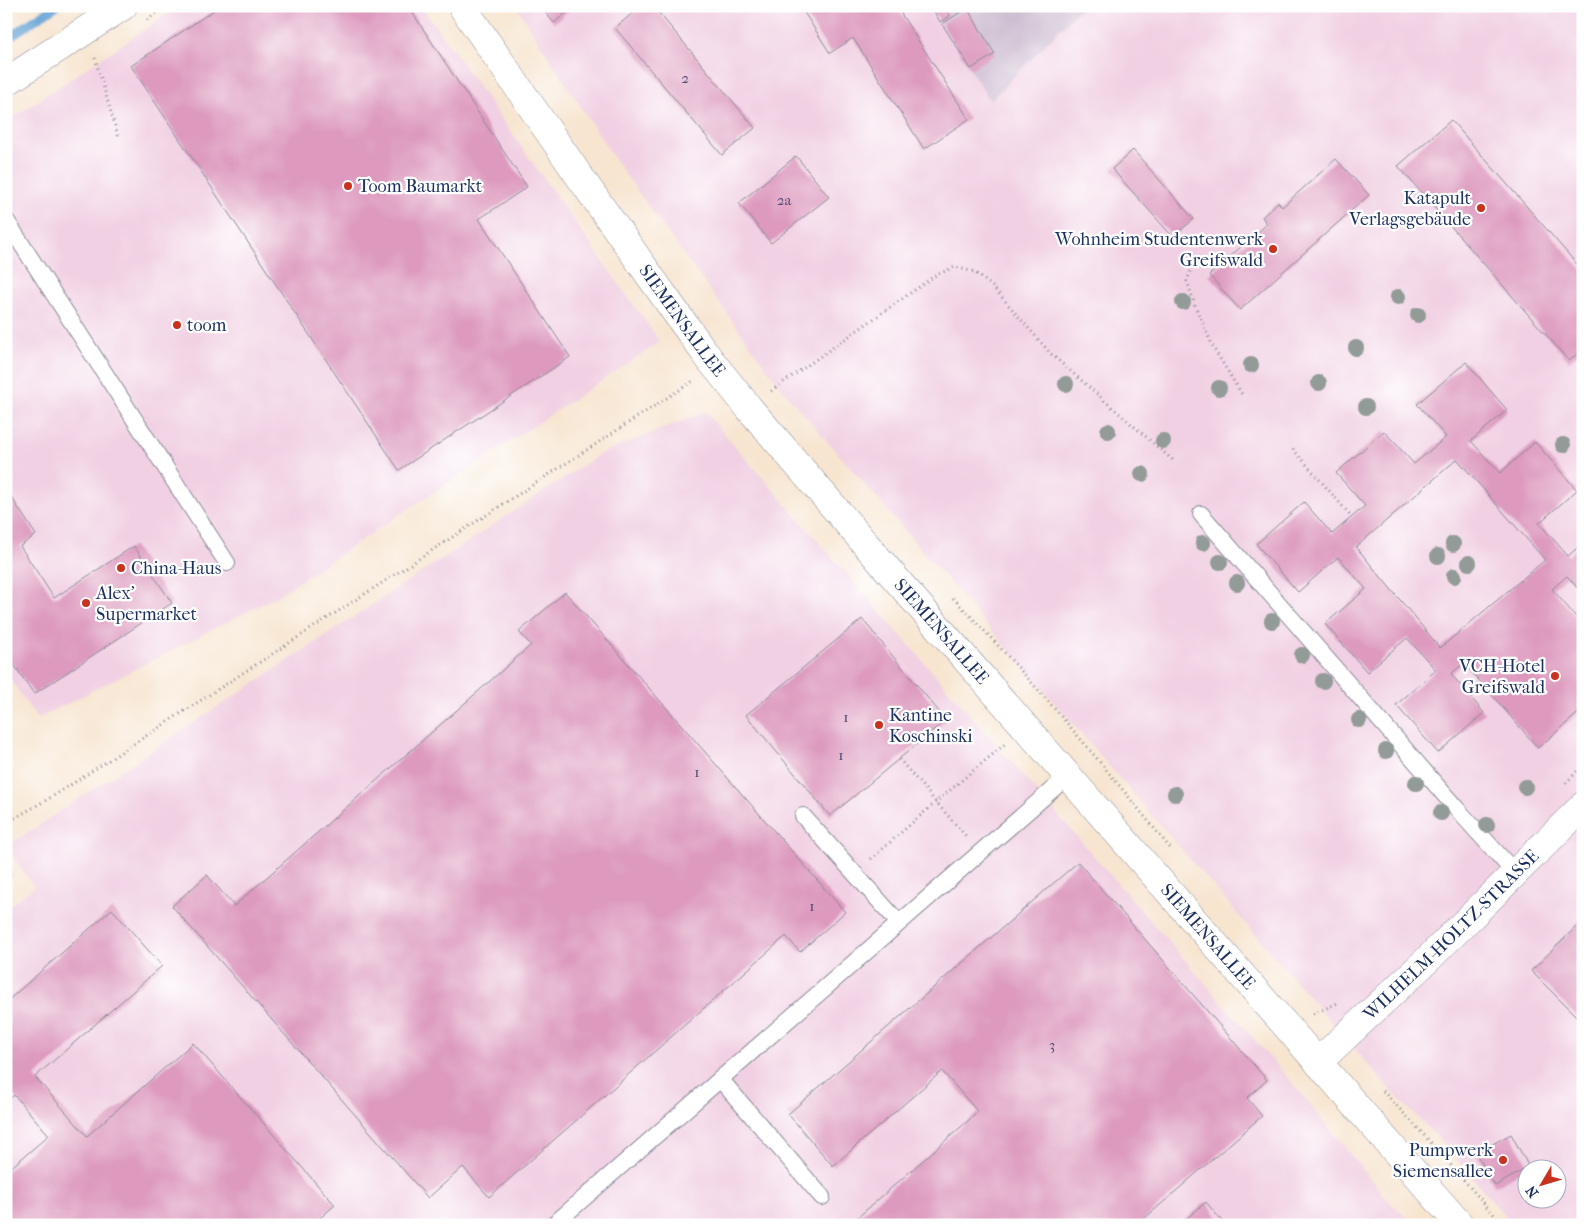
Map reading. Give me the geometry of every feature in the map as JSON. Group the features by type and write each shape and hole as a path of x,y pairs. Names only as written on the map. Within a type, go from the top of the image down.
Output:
{"street":[{"path":"6,82 123,6"},
{"name":"SIEMENSALLEE","path":"462,6 710,361 868,548 1069,775 1460,1225"},
{"name":"WILHELM-HOLTZ-STRASSE","path":"1318,1062 1427,960 1583,806"}],"lane":[{"path":"6,220 226,563"},
{"path":"1201,514 1456,808 1515,873"},
{"path":"553,1225 1069,775"},
{"path":"803,816 899,924"},
{"path":"720,1079 822,1197"}],"path":[{"path":"95,57 118,136"},
{"path":"1194,262 1188,281 1196,308 1214,349 1243,396"},
{"path":"749,408 936,275 955,267 974,272 992,286 1051,354 1175,462"},
{"path":"6,823 71,784 699,377"},
{"path":"1293,449 1352,517"},
{"path":"946,592 992,639 1096,755 1177,855"},
{"path":"854,874 1050,703"},
{"path":"898,759 980,852"},
{"path":"1313,1014 1338,1042"},
{"path":"1382,1090 1503,1225"}],"shaded area":[{"path":"180,6 421,6 660,342 274,598 37,719 6,672 6,122"},
{"path":"516,6 1583,6 1583,1225 1513,1225 1438,1138 1391,1091 782,389 617,163"},
{"path":"930,6 1083,6 990,101"},
{"path":"705,412 1288,1078 1387,1199 1415,1225 6,1225 6,908 34,887 6,847 602,453"}],"building":[{"path":"220,6 398,6 399,8 408,6 527,187 479,219 570,357 399,470 131,66"},
{"path":"540,6 574,6 554,23"},
{"path":"641,6 653,6 755,128 722,155 615,28"},
{"path":"800,6 896,6 969,119 924,149 853,38 830,53"},
{"path":"931,6 944,6 950,16 940,22"},
{"path":"967,8 995,54 971,69 942,24"},
{"name":"Katapult Verlagsgebäude","path":"1451,120 1583,271 1583,349 1569,361 1398,166"},
{"path":"1133,150 1194,219 1173,237 1112,169"},
{"path":"796,156 829,197 771,243 739,203"},
{"name":"Wohnheim Studentenwerk Greifswald","path":"1336,159 1369,195 1240,310 1209,275 1267,224 1262,217 1278,202 1282,207"},
{"path":"1466,362 1507,410 1471,441 1500,473 1535,442 1577,490 1539,523 1568,556 1583,543 1583,594 1567,576 1552,589 1583,625 1583,709 1538,748 1464,663 1451,674 1484,713 1438,753 1396,705 1436,670 1407,638 1367,672 1325,624 1366,589 1338,557 1298,592 1256,544 1304,502 1332,534 1365,506 1336,473 1384,431 1414,464 1446,437 1417,404","holes":["1457,459 1545,560 1440,648 1356,547"]},
{"path":"6,489 36,535 20,546 54,598 134,546 172,603 34,694 6,653"},
{"path":"565,592 845,912 800,952 786,936 489,1197 463,1167 428,1198 172,906 207,875 234,906 531,645 519,632"},
{"path":"862,619 946,720 830,816 746,715"},
{"path":"1078,862 1267,1080 1247,1098 1262,1116 1137,1225 849,1225 978,1112 942,1071 833,1166 788,1114"},
{"path":"112,909 162,966 35,1077 87,1136 193,1043 335,1205 312,1225 6,1225 6,1172 49,1135 14,1095 6,1103 6,1002"},
{"path":"1583,920 1583,1023 1531,971"},
{"name":"Pumpwerk Siemensallee","path":"1511,1134 1524,1158 1516,1158 1516,1174 1495,1186 1476,1153"},
{"path":"1206,1202 1225,1225 1179,1225 1200,1207"}],"waterway":[{"path":"6,39 56,6"}],"place":[{"name":"Toom Baumarkt","path":"348,186"},
{"name":"Katapult Verlagsgebäude","path":"1481,208"},
{"name":"Wohnheim Studentenwerk Greifswald","path":"1273,249"},
{"name":"toom","path":"177,325"},
{"name":"China-Haus","path":"121,568"},
{"name":"Alex' Supermarket","path":"86,603"},
{"name":"VCH-Hotel Greifswald","path":"1555,676"},
{"name":"Kantine Koschinski","path":"879,725"},
{"name":"Pumpwerk Siemensallee","path":"1503,1160"}]}
